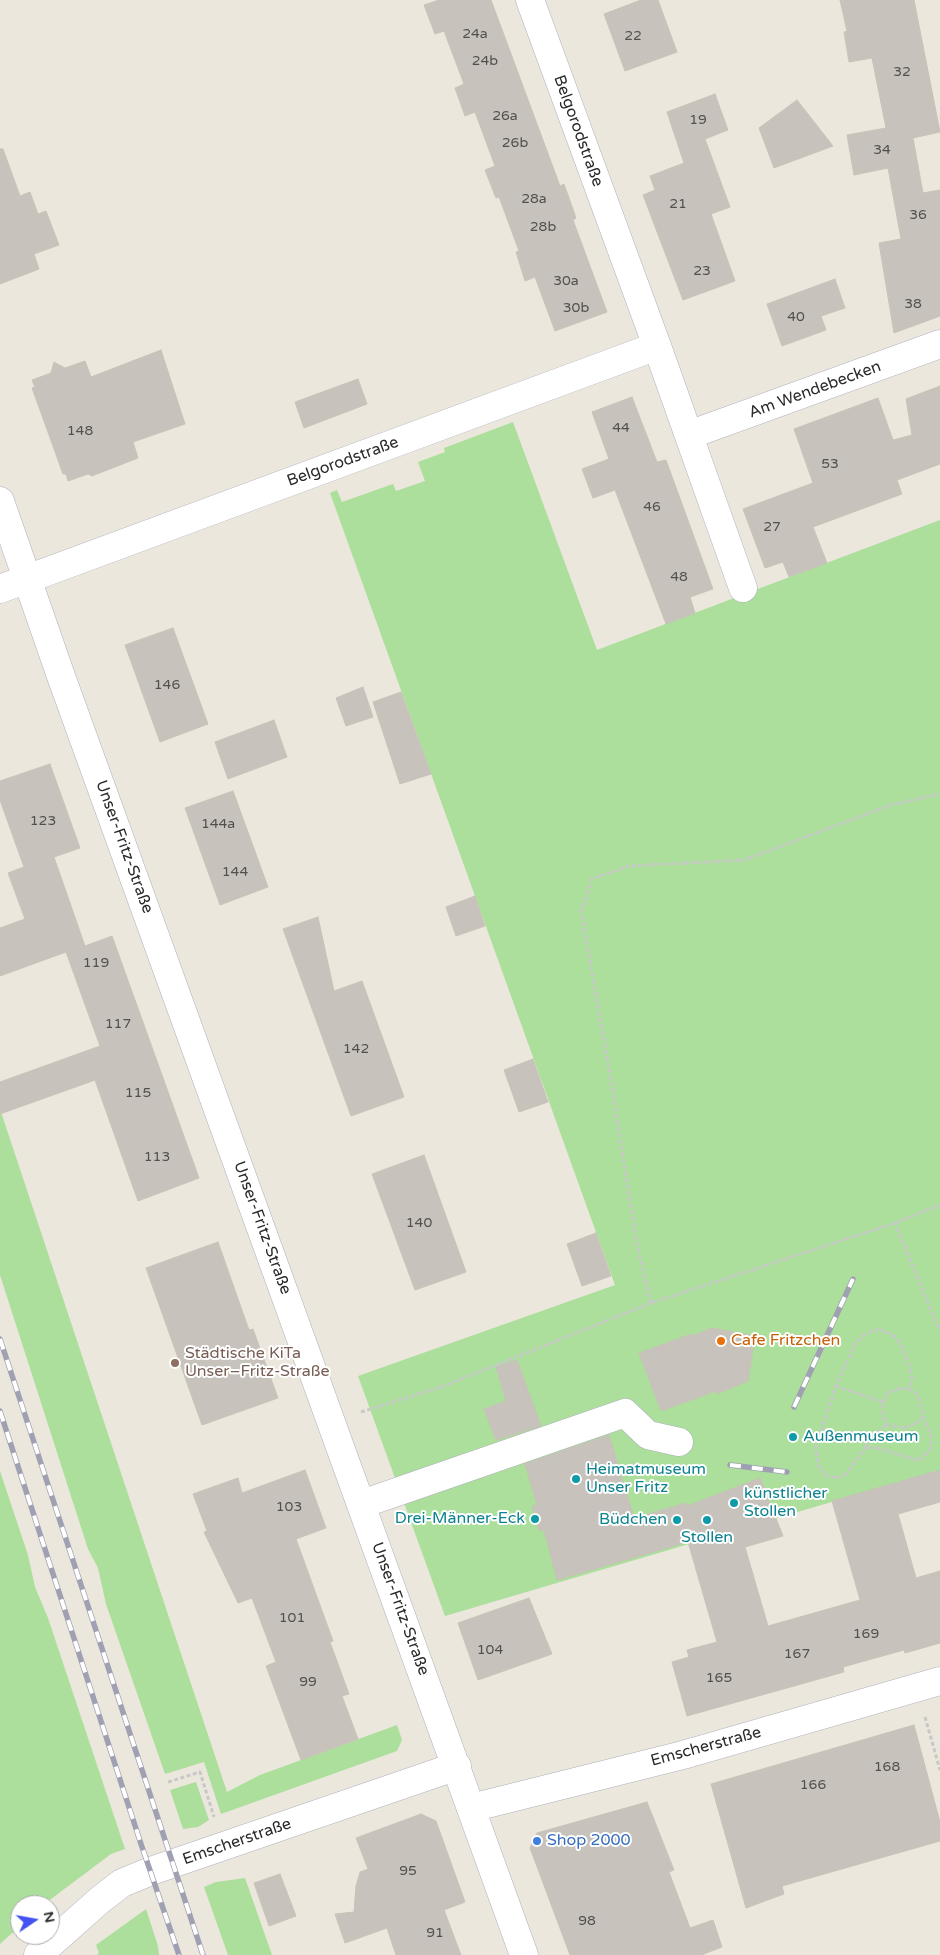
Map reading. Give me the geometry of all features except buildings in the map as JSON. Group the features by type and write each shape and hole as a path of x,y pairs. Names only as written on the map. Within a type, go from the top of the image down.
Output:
{"street":[{"name":"Belgorodstraße","path":"530,0 657,346 743,588"},
{"name":"Am Wendebecken","path":"689,435 940,344"},
{"name":"Belgorodstraße","path":"0,589 657,346"},
{"name":"Unser-Fritz-Straße","path":"0,501 524,1955"},
{"path":"362,1504 625,1413 648,1435 679,1442"},
{"name":"Emscherstraße","path":"470,1808 683,1755 928,1684"},
{"name":"Emscherstraße","path":"38,1955 101,1899 122,1883 152,1870 456,1766"}],"path":[{"path":"651,1304 637,1245 609,1068 580,912 592,879 630,866 744,860 891,805 940,794"},
{"path":"332,1422 441,1387 651,1304 895,1223 940,1205"},
{"path":"895,1223 940,1332"},
{"path":"887,1424 865,1448 846,1474 838,1478 826,1476 818,1465 816,1446 836,1386 855,1344 864,1335 874,1330 886,1331 894,1336 907,1357 912,1377 910,1389"},
{"path":"836,1386 883,1402"},
{"path":"865,1448 878,1448 920,1460 929,1451 931,1442 928,1425 923,1416 916,1393 910,1389 897,1389 888,1393 883,1402 883,1417 887,1424 898,1428 912,1426 923,1416"},
{"path":"928,1684 940,1770"},
{"path":"168,1782 200,1772 208,1797"}],"green space":[{"path":"513,422 597,650 940,520 940,1470 445,1616 358,1376 615,1285 330,493 337,490 342,502 393,484 396,491 425,481 418,462 445,452 444,448"},
{"path":"0,1109 227,1792 260,1775 397,1725 402,1740 397,1751 221,1814 204,1762 165,1774 106,1604 98,1568 88,1549 0,1275"},
{"path":"0,1471 28,1555 35,1587 48,1618 125,1849 111,1854 56,1895 10,1895 10,1935 0,1944"},
{"path":"196,1782 209,1820 198,1827 183,1829 170,1790"},
{"path":"245,1878 272,1955 228,1955 204,1887 216,1882"},
{"path":"146,1909 159,1955 97,1955 99,1953 96,1945"}],"railway":[{"path":"794,1407 853,1279"},
{"path":"0,1339 203,1955"},
{"path":"0,1411 179,1955"},
{"path":"730,1465 787,1472"}],"place":[{"name":"Cafe Fritzchen","path":"721,1341"},
{"name":"Städtische KiTa Unser–Fritz-Straße","path":"175,1363"},
{"name":"Außenmuseum","path":"793,1437"},
{"name":"Heimatmuseum Unser Fritz","path":"576,1479"},
{"name":"künstlicher Stollen","path":"734,1503"},
{"name":"Drei-Männer-Eck","path":"535,1519"},
{"name":"Büdchen","path":"677,1520"},
{"name":"Stollen","path":"707,1520"},
{"name":"Shop 2000","path":"537,1841"}]}
